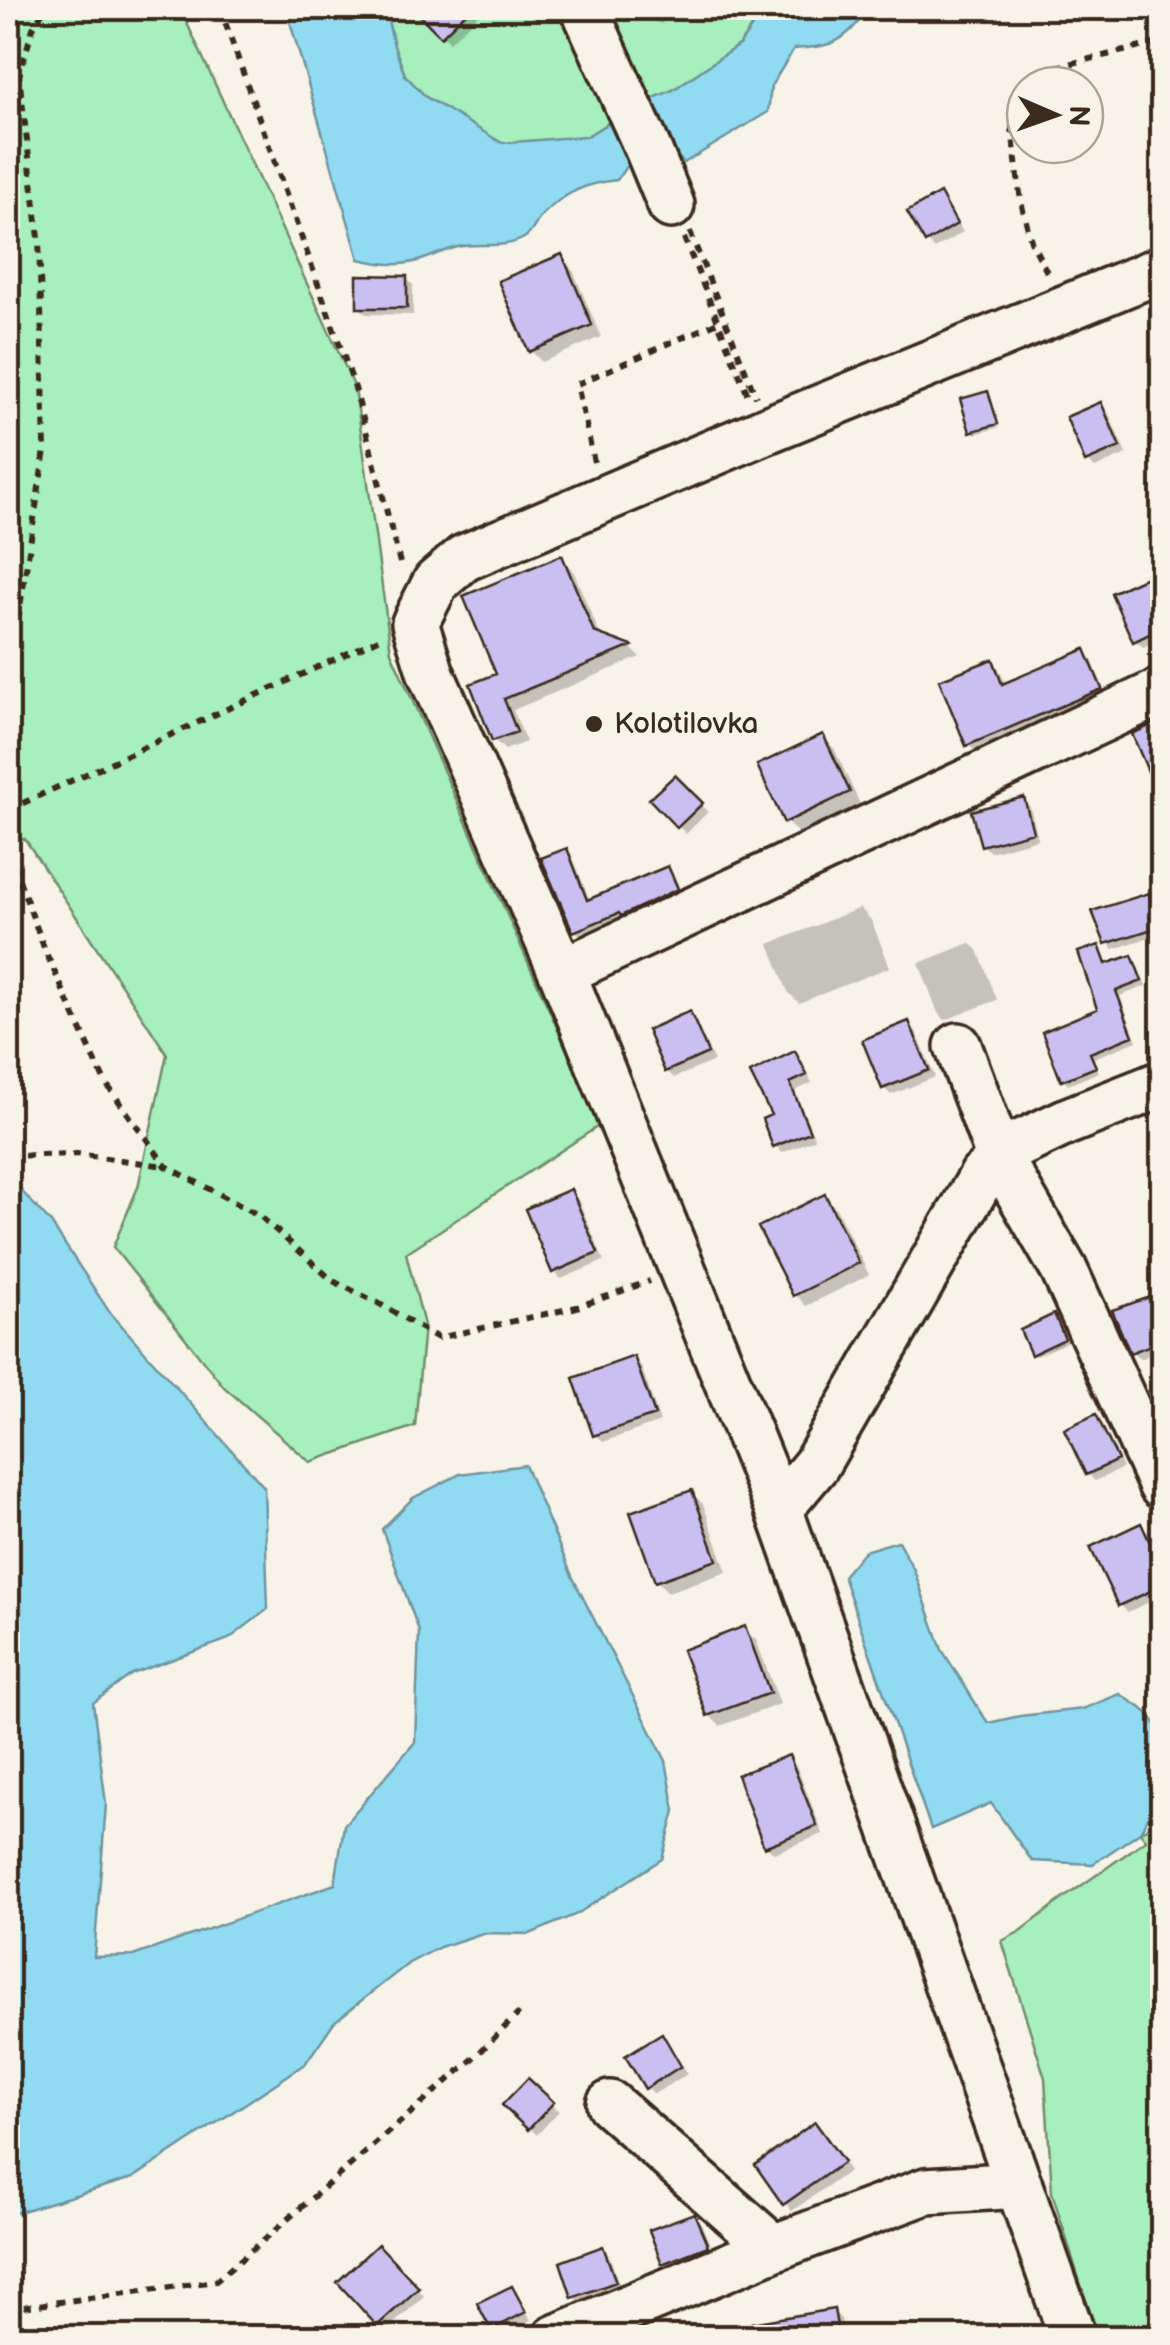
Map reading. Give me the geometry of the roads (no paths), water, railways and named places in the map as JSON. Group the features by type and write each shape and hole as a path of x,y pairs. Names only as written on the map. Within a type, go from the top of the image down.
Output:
{"street":[{"path":"584,8 670,205"},
{"path":"1073,2338 779,1509 562,972 431,674 415,623 436,582 464,558 760,416 1162,269"},
{"path":"562,972 1162,692"},
{"path":"958,1046 1000,1159 1064,1270 1162,1486"},
{"path":"779,1509 816,1465 982,1175 1013,1147 1162,1084"},
{"path":"610,2104 773,2248"},
{"path":"556,2338 773,2248 926,2191 1019,2185"}],"water":[{"path":"286,8 385,8 405,75 426,97 502,143 587,136 636,106 673,90 740,44 752,27 747,8 868,11 837,41 794,49 771,86 768,112 684,163 666,146 636,152 617,180 567,195 542,215 524,238 502,245 459,247 418,261 393,264 359,259"},
{"path":"17,1186 51,1223 108,1310 264,1487 268,1609 229,1639 132,1674 93,1703 106,1804 94,1957 133,1956 335,1884 344,1825 415,1742 419,1631 382,1529 413,1498 460,1474 525,1465 572,1576 666,1761 675,1811 662,1859 577,1914 530,1934 483,1933 440,1947 409,1963 334,2022 305,2064 133,2178 8,2215 8,1613 17,1493 8,1439 8,1189"},
{"path":"898,1541 914,1570 942,1650 988,1723 1083,1709 1120,1694 1147,1712 1162,1733 1162,1791 1140,1832 1093,1864 1032,1861 991,1803 931,1829 843,1576 864,1551"}],"place":[{"name":"Kolotilovka","path":"594,724"}]}
